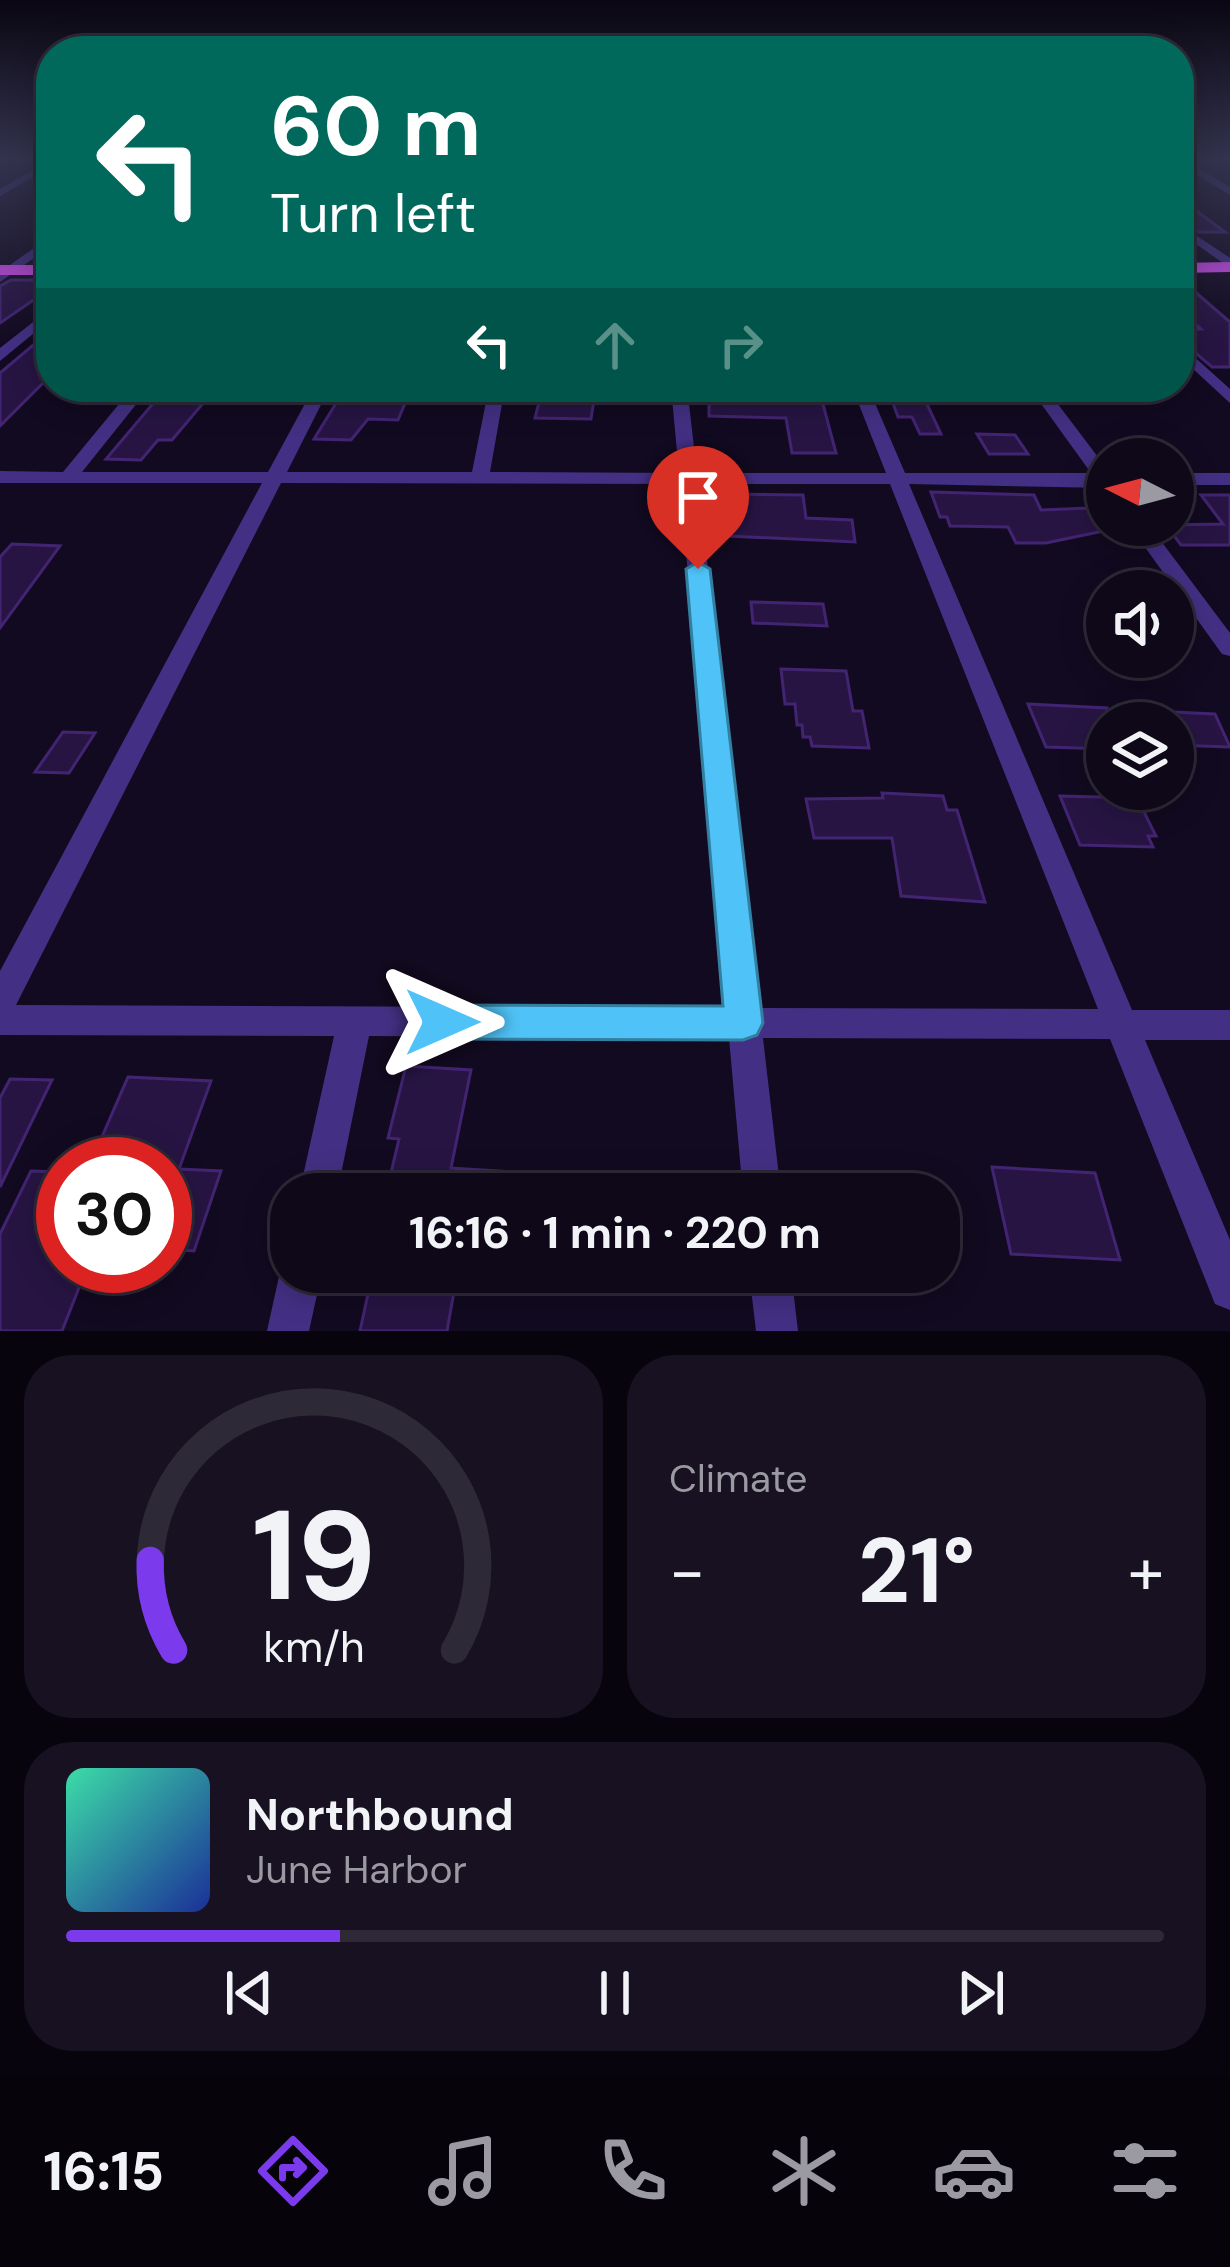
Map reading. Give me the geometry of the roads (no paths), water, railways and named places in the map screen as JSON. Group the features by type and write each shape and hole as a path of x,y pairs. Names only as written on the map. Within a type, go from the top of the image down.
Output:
{"main road":[{"path":"1194,267 1230,266"},
{"path":"3,273 36,271"}],"street":[{"path":"1194,238 1230,266"},
{"path":"3,273 36,250"},
{"path":"0,356 36,324"},
{"path":"1194,363 1230,398"},
{"path":"68,477 130,402"},
{"path":"0,1004 314,402"},
{"path":"480,478 494,402"},
{"path":"681,402 760,1173"},
{"path":"866,402 1230,1289"},
{"path":"1048,402 1086,453"},
{"path":"0,477 1086,480"},
{"path":"1194,479 1230,479"},
{"path":"1154,546 1230,649"},
{"path":"0,1020 1230,1025"},
{"path":"323,1173 356,1022"},
{"path":"288,1331 296,1293"},
{"path":"772,1293 777,1331"}]}
